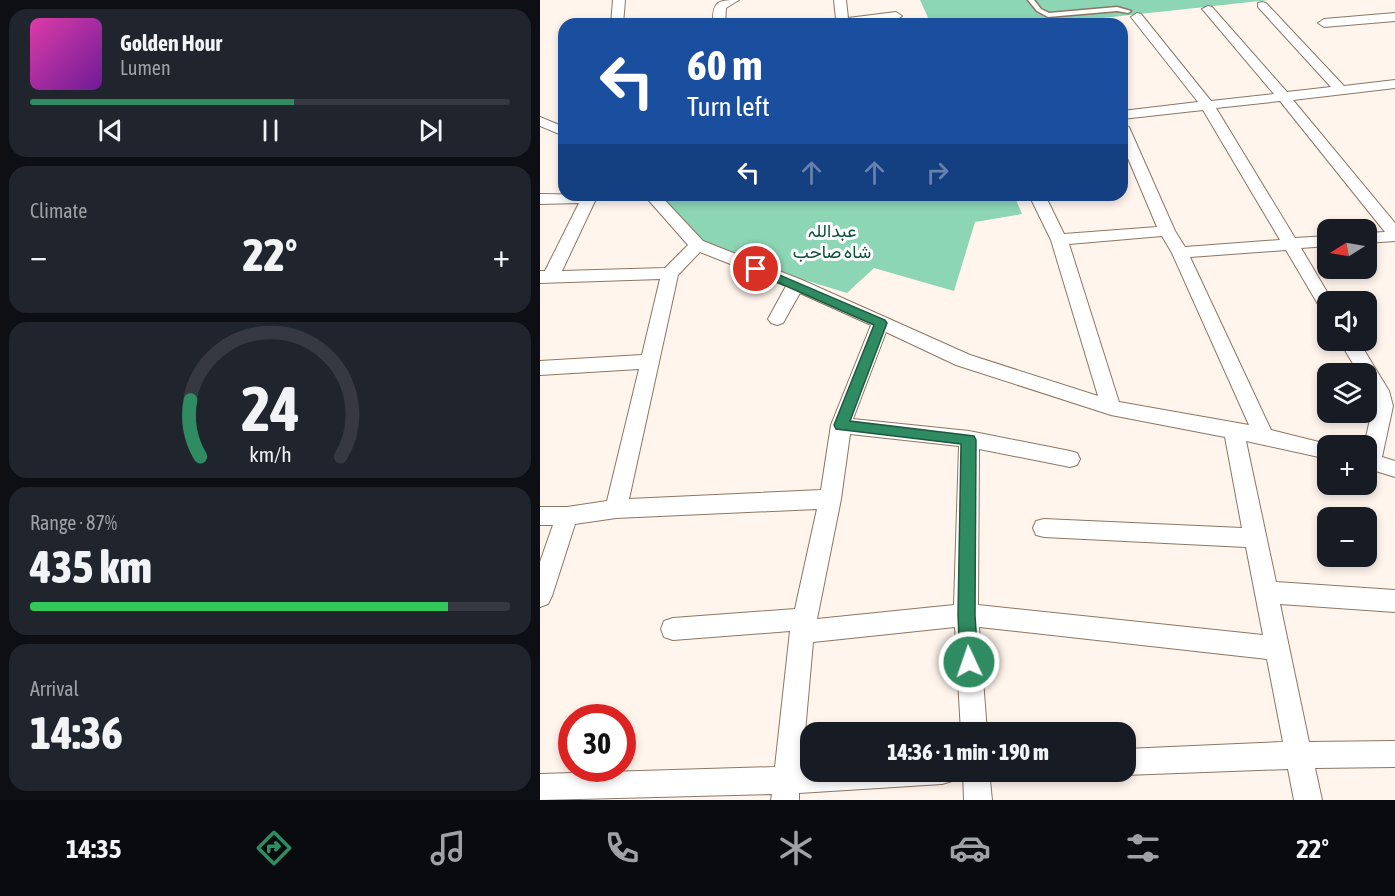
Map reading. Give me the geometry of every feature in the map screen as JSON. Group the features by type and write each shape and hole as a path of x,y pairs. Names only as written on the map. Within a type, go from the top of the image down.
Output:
{"street":[{"path":"618,18 619,0"},
{"path":"719,18 718,9 726,1 733,0"},
{"path":"840,0 842,18"},
{"path":"890,0 899,18"},
{"path":"1262,5 1342,90"},
{"path":"1208,9 1285,98 1395,235"},
{"path":"1132,14 1208,106 1318,291"},
{"path":"1324,23 1395,17"},
{"path":"1128,114 1395,84"},
{"path":"540,121 558,129"},
{"path":"1128,141 1167,231 1180,254 1264,436"},
{"path":"540,199 558,198"},
{"path":"546,277 591,201"},
{"path":"657,201 697,245 796,285 963,360 1111,408 1264,436 1317,448"},
{"path":"1040,201 1059,240 1111,408"},
{"path":"1059,240 1167,231"},
{"path":"1377,237 1395,235"},
{"path":"1180,254 1317,242"},
{"path":"616,510 670,273 697,245"},
{"path":"546,277 670,273"},
{"path":"777,319 796,285"},
{"path":"786,790 803,626 830,499 841,425 881,323"},
{"path":"1355,351 1379,391 1383,406 1375,435"},
{"path":"540,368 651,361"},
{"path":"841,425 969,440 1070,459"},
{"path":"1234,431 1308,800"},
{"path":"969,440 966,615 973,722"},
{"path":"1377,463 1395,469"},
{"path":"540,516 830,499"},
{"path":"540,596 567,516"},
{"path":"1044,528 1255,538"},
{"path":"1265,592 1395,601"},
{"path":"673,629 803,626 966,615 1276,648"},
{"path":"1136,762 1298,755 1395,754"},
{"path":"540,788 786,790 852,782"},
{"path":"977,782 978,800"}],"lane":[{"path":"1031,0 1039,10 1048,15 1117,9 1132,14"}],"green space":[{"path":"920,0 1269,0 1102,18 928,18"},
{"name":"عبداللہ شاہ صاحب","path":"665,201 1017,201 1022,214 975,222 954,291 874,268 847,293 736,259 700,242"}],"route":[{"path":"756,269 881,323 841,425 969,440 966,615 969,662"}]}
